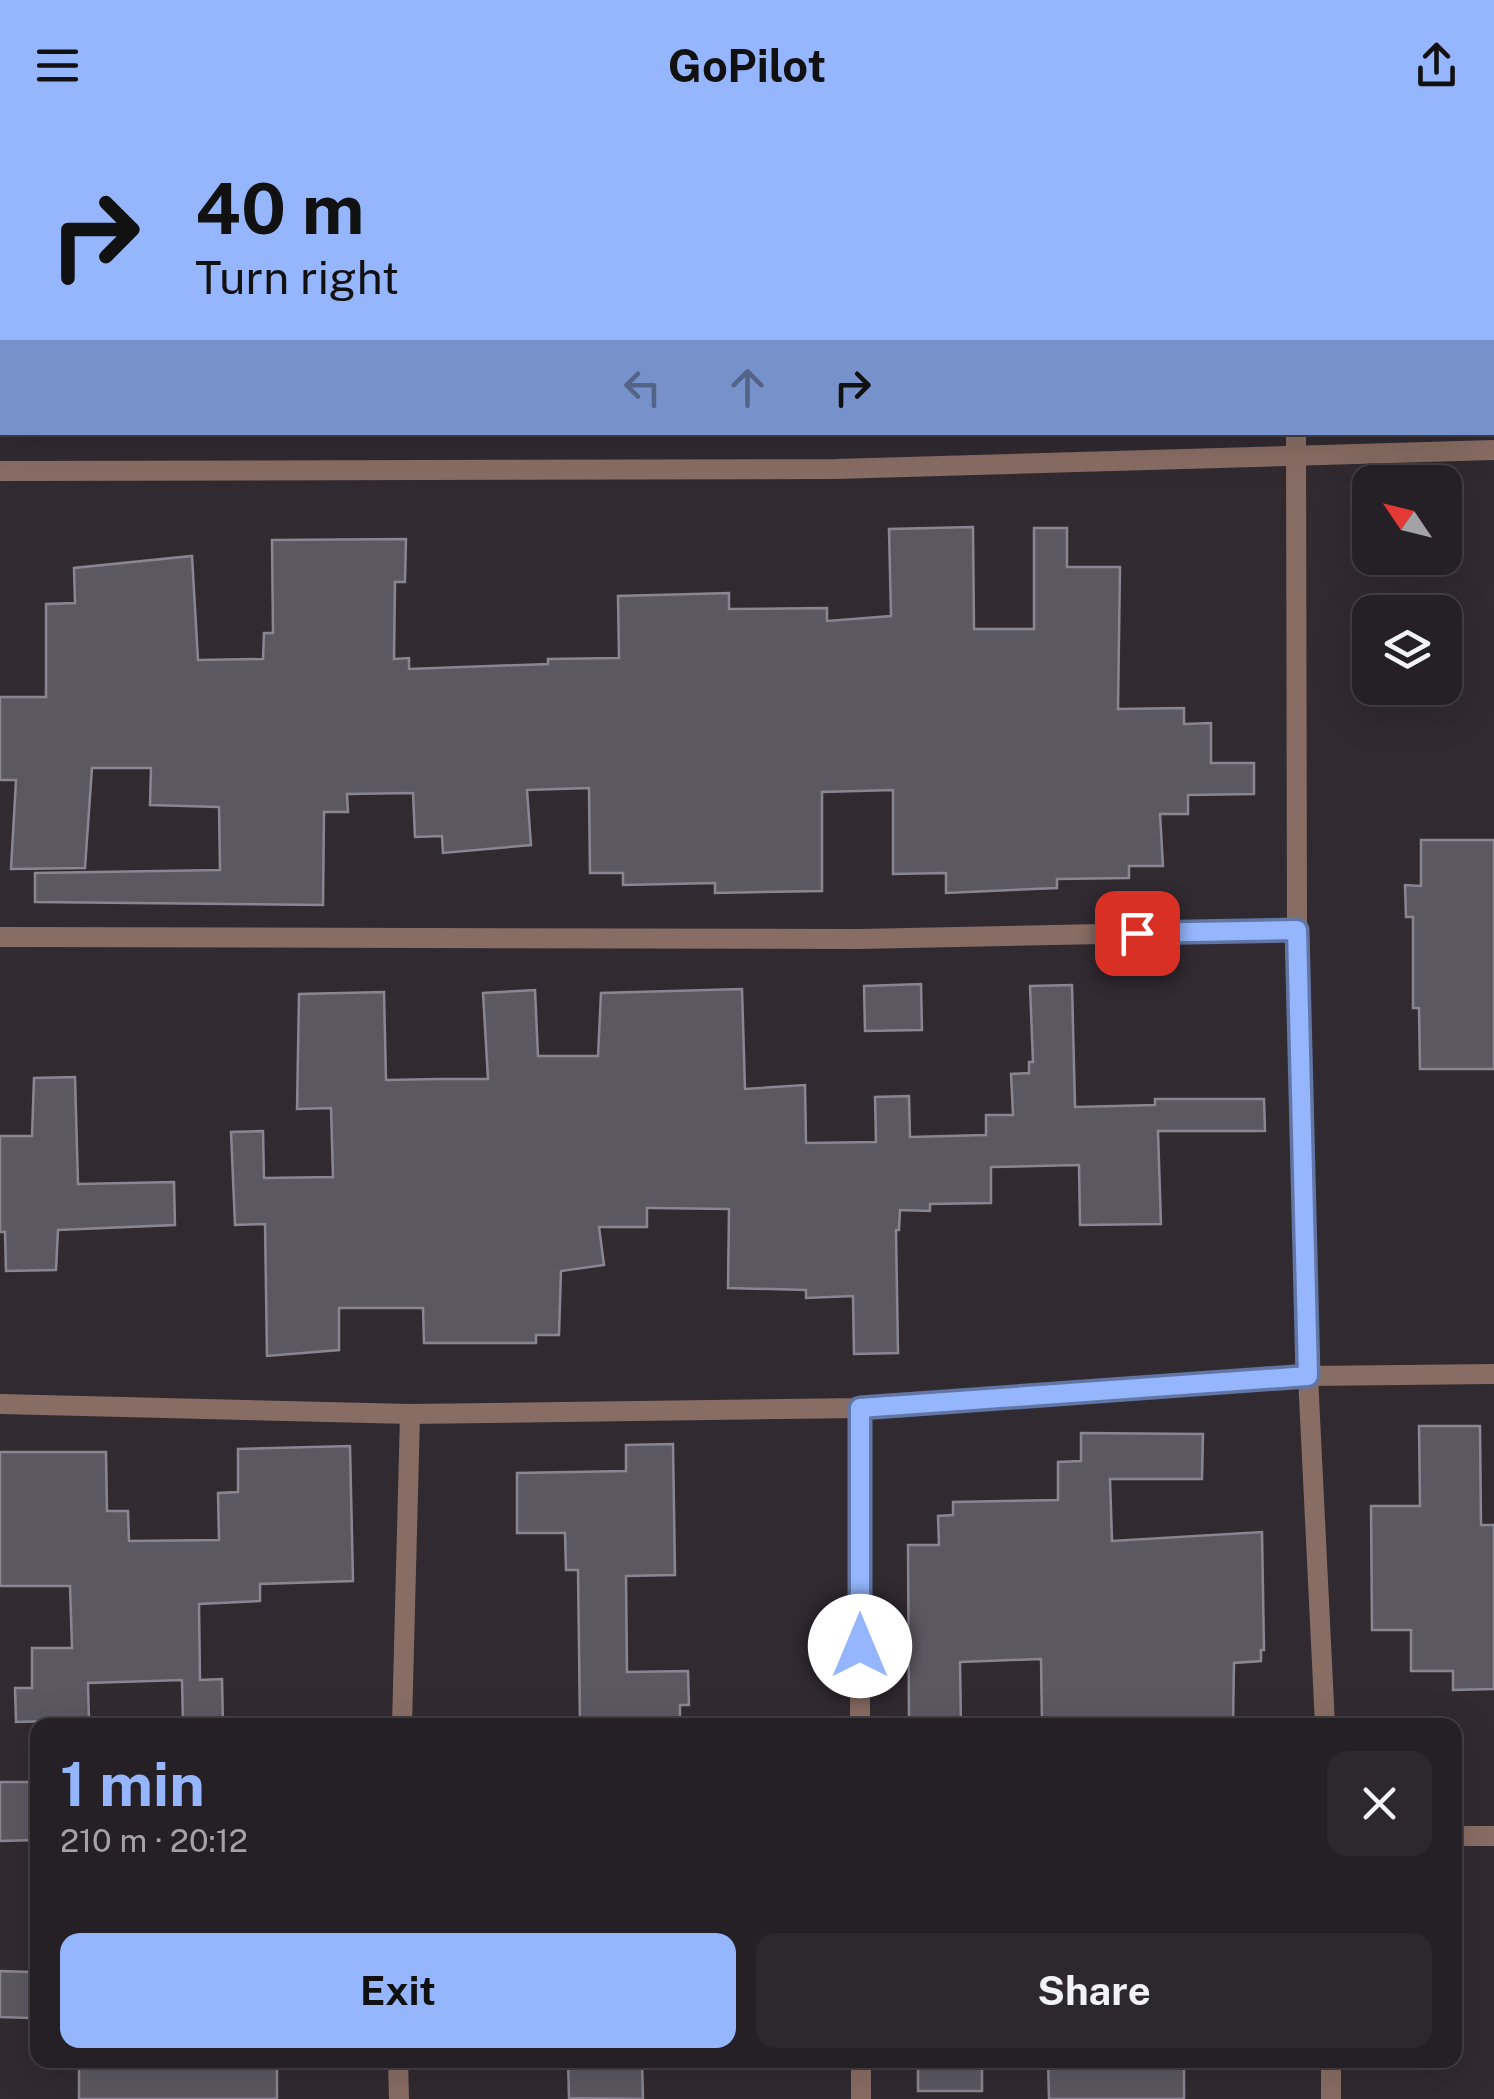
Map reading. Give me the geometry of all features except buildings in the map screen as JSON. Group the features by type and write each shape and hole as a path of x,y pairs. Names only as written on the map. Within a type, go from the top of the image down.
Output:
{"street":[{"path":"1296,435 1297,930 1308,1376 1325,1718"},
{"path":"0,471 836,469 1494,450"},
{"path":"0,937 858,939 1297,930"},
{"path":"0,1404 410,1414 860,1408 1308,1376 1494,1374"},
{"path":"860,1408 860,1718"},
{"path":"402,1718 410,1414"},
{"path":"1462,1836 1494,1836"},
{"path":"398,2068 399,2099"},
{"path":"861,2068 861,2099"},
{"path":"1331,2068 1331,2099"}],"route":[{"path":"860,1646 860,1408 1308,1376 1297,930 1137,933"}]}
